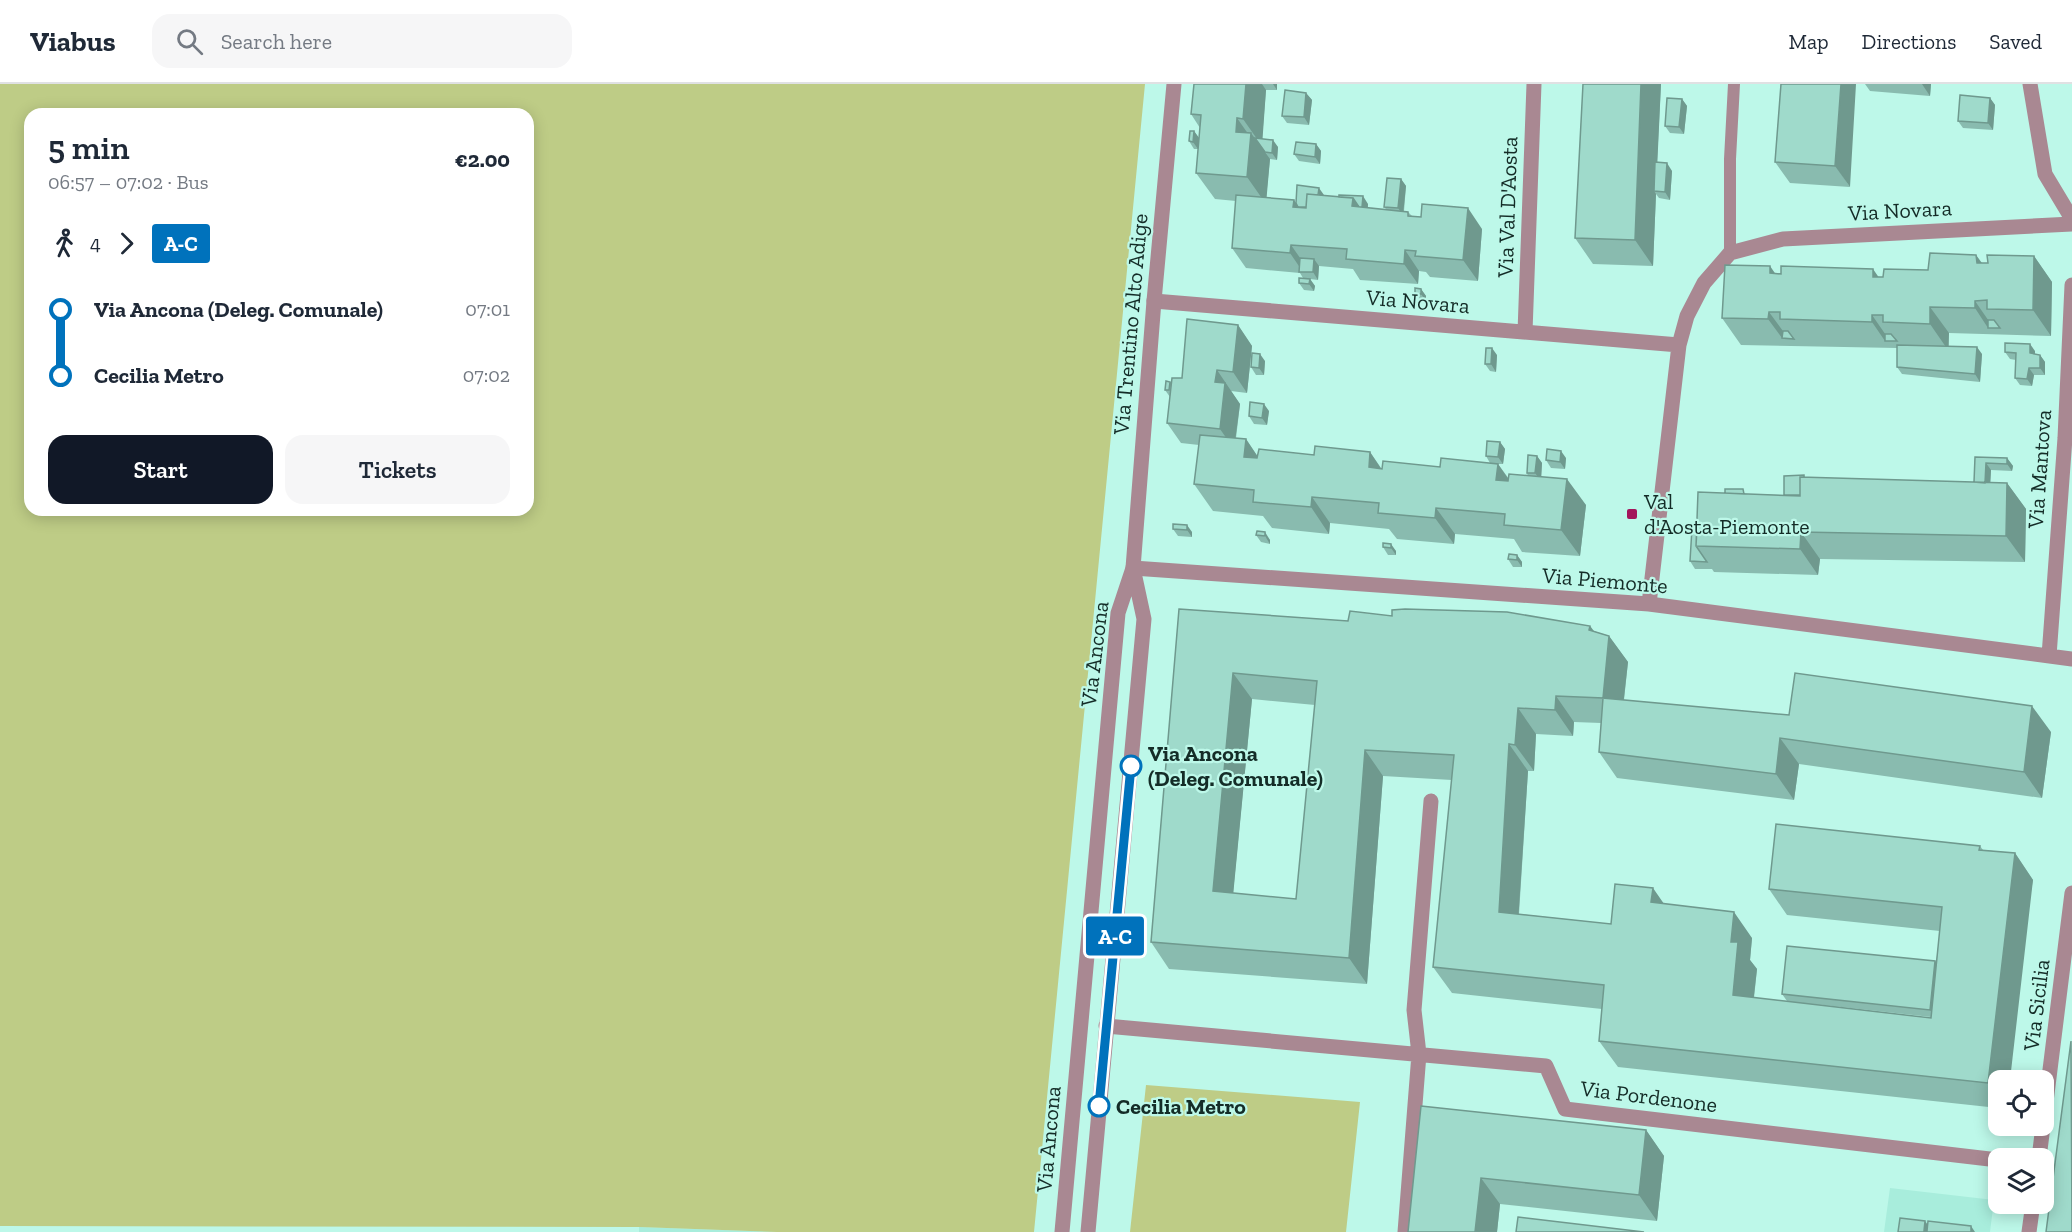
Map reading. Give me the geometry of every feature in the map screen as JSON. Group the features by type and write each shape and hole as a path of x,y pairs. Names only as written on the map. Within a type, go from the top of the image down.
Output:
{"street":[{"name":"Via Trentino Alto Adige","path":"1133,568 1174,84"},
{"name":"Via Val D'Aosta","path":"1525,332 1534,84"},
{"path":"2030,84 2045,174 2072,219"},
{"name":"Via Novara","path":"1730,253 1784,239 2072,224"},
{"path":"1649,604 1679,345 1687,316 1704,283 1730,253"},
{"name":"Via Mantova","path":"2049,656 2068,439 2072,285"},
{"name":"Via Novara","path":"1154,301 1679,345"},
{"name":"Via Piemonte","path":"1133,568 1649,604 2072,659"},
{"name":"Via Ancona","path":"1088,1232 1144,619 1133,568"},
{"name":"Via Ancona","path":"1062,1232 1119,613 1133,568"},
{"path":"1405,1232 1419,1054 1414,1010 1431,801"},
{"name":"Via Sicilia","path":"2041,1148 2064,1029 2072,893"},
{"name":"Via Pordenone","path":"1107,1026 1546,1066 1565,1108 1988,1159"},
{"path":"2029,1232 2031,1214"}],"lane":[{"path":"1730,253 1730,159 1734,84"}],"shaded area":[{"path":"0,84 1145,84 1034,1232 777,1232 639,1227 0,1226"},
{"path":"1146,1085 1360,1102 1346,1232 1130,1232"},
{"path":"1890,1188 1988,1199 1988,1214 1992,1214 1990,1232 1884,1232"},
{"path":"639,1227 777,1232 639,1232"}],"building":[{"path":"1194,84 1246,84 1243,119 1237,118 1236,132 1251,133 1247,177 1196,173 1201,115 1191,114"},
{"path":"1583,84 1641,84 1635,240 1575,238"},
{"path":"1781,84 1841,84 1835,166 1775,162"},
{"path":"1285,90 1306,93 1304,117 1282,116"},
{"path":"1960,95 1990,98 1988,123 1958,121"},
{"path":"1667,98 1682,99 1679,127 1665,126"},
{"path":"1190,131 1194,131 1193,142 1189,141"},
{"path":"1255,138 1273,140 1272,153 1265,152"},
{"path":"1296,142 1316,144 1315,157 1294,154"},
{"path":"1655,162 1667,163 1665,192 1654,191"},
{"path":"1387,178 1401,179 1398,208 1384,207"},
{"path":"1297,185 1319,188 1318,195 1307,194 1306,207 1298,207 1296,203"},
{"path":"1307,194 1353,198 1352,206 1408,212 1408,216 1421,217 1422,204 1468,208 1463,260 1415,256 1416,251 1405,250 1404,264 1346,259 1347,249 1291,245 1290,253 1232,248 1236,195 1294,200 1293,207 1306,208"},
{"path":"1339,195 1363,196 1362,207 1359,207 1353,198 1339,197"},
{"path":"1930,253 1976,255 1977,263 1988,263 1987,255 2034,256 2033,310 1987,309 1987,300 1975,301 1975,308 1930,307 1930,324 1883,322 1883,315 1872,315 1872,322 1780,319 1780,312 1769,312 1768,319 1722,318 1725,265 1770,266 1770,273 1781,274 1781,266 1873,269 1873,277 1883,277 1884,269 1928,270"},
{"path":"1300,258 1314,259 1313,272 1299,272"},
{"path":"1299,278 1310,279 1309,284 1299,283"},
{"path":"1415,288 1421,289 1421,294 1415,293"},
{"path":"1187,319 1238,325 1233,372 1217,370 1215,382 1225,383 1220,429 1167,423 1172,378 1182,378"},
{"path":"1988,320 1994,320 2000,328 1988,328"},
{"path":"1783,331 1788,331 1794,339 1782,338"},
{"path":"1885,334 1891,334 1897,341 1885,341"},
{"path":"2005,343 2030,344 2030,353 2040,355 2040,368 2029,368 2027,379 2015,378 2016,353 2005,352"},
{"path":"1897,345 1977,347 1975,374 1897,367"},
{"path":"1486,348 1492,348 1491,364 1485,364"},
{"path":"1252,353 1260,354 1259,368 1251,367"},
{"path":"1166,381 1170,382 1169,390 1165,390"},
{"path":"1250,402 1264,404 1262,418 1249,416"},
{"path":"1200,435 1246,439 1244,457 1257,458 1259,449 1314,455 1315,446 1370,452 1369,467 1382,469 1383,461 1440,467 1441,458 1498,464 1496,480 1508,481 1509,474 1567,479 1561,530 1504,525 1505,514 1436,508 1435,518 1378,513 1379,503 1312,497 1311,507 1253,502 1254,490 1194,484"},
{"path":"1487,441 1500,442 1498,457 1486,456"},
{"path":"1547,449 1561,451 1560,462 1546,460"},
{"path":"1528,455 1537,456 1535,473 1527,473"},
{"path":"1975,457 2007,458 2007,464 1986,463 1985,483 1974,482"},
{"path":"1804,475 1800,477 1800,495 1784,495 1784,476"},
{"path":"1800,477 2007,483 2006,536 1801,532 1800,549 1696,546 1698,492 1800,496"},
{"path":"1725,489 1743,489 1744,494 1725,493"},
{"path":"1173,524 1187,525 1187,530 1173,529"},
{"path":"1692,528 1697,528 1696,546 1707,562 1690,561"},
{"path":"1257,531 1265,532 1265,536 1256,535"},
{"path":"1383,543 1391,544 1391,548 1383,547"},
{"path":"1509,554 1517,555 1517,560 1508,559"},
{"path":"1179,609 1348,621 1350,611 1392,616 1392,610 1405,609 1507,612 1590,626 1589,630 1609,636 1603,698 1556,696 1555,710 1518,708 1515,745 1509,744 1499,912 1611,924 1615,884 1653,888 1651,902 1734,912 1731,942 1738,942 1733,995 1931,1018 1942,907 1769,889 1776,824 1980,846 1979,850 2015,853 1988,1083 1599,1041 1604,985 1433,967 1454,755 1365,750 1349,958 1151,942","holes":["1233,673 1317,681 1296,899 1213,891"]},
{"path":"1795,673 2032,706 2024,772 1780,738 1776,774 1599,752 1603,698 1789,715"},
{"path":"1787,946 1935,961 1930,1010 1782,994"},
{"path":"2071,1041 2072,1232 2046,1232 2048,1214 2054,1214 2054,1171"},
{"path":"1421,1106 1646,1130 1639,1195 1481,1178 1475,1232 1408,1232"},
{"path":"1518,1217 1644,1232 1516,1232"},
{"path":"1900,1218 1925,1221 1924,1231 1927,1231 1928,1221 1971,1226 1971,1232 1898,1232"}],"bus line":[{"name":"A-C","path":"1099,1106 1131,766"}],"place":[{"name":"Val d'Aosta-Piemonte","path":"1632,514"},
{"name":"Via Ancona (Deleg. Comunale)","path":"1131,766"},
{"name":"Cecilia Metro","path":"1099,1106"}]}
